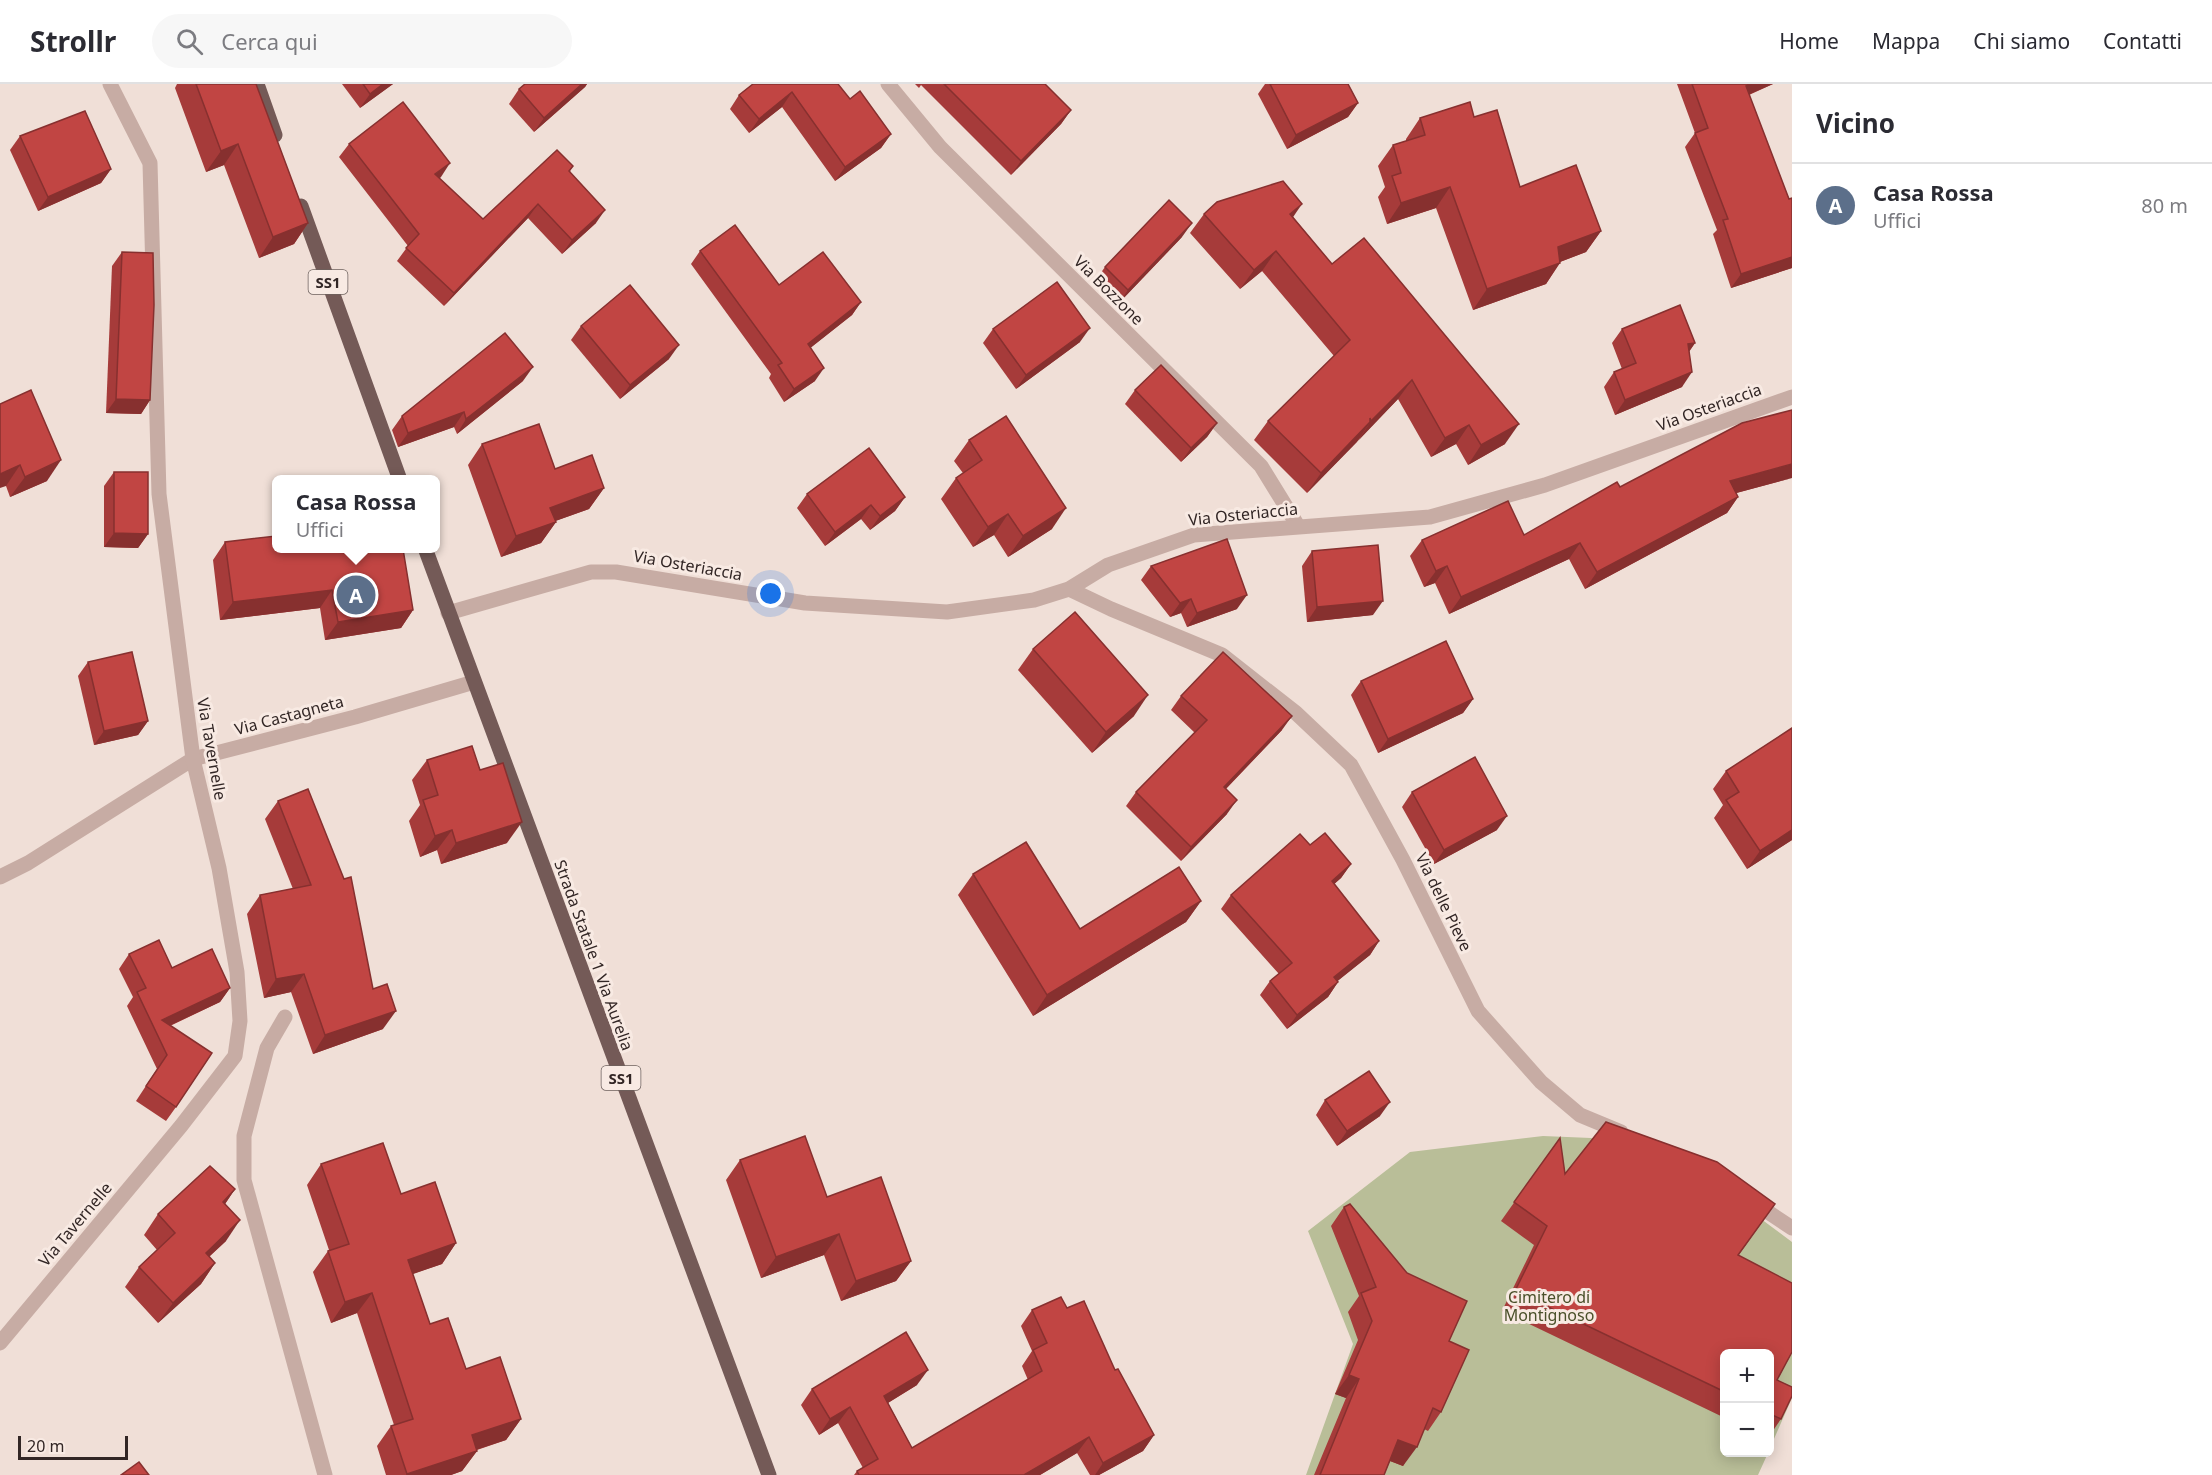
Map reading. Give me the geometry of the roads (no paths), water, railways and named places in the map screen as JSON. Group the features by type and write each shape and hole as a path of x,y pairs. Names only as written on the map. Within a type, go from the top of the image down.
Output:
{"main road":[{"path":"257,84 280,150"},
{"name":"SS1","path":"296,194 398,475"},
{"name":"Strada Statale 1 Via Aurelia","path":"426,553 769,1475"}],"street":[{"name":"Via Tavernelle","path":"0,1343 181,1126 234,1056 240,1021 237,972 219,868 193,759 159,494 150,163 110,84"},
{"name":"Via Bozzone","path":"888,84 940,147 1261,466 1298,526"},
{"name":"Via Osteriaccia","path":"448,613 591,572 616,572 805,603 946,612 1034,600 1069,589 1108,565 1194,535 1430,518 1545,485 1792,397"},
{"name":"Via delle Pieve","path":"1069,589 1222,655 1296,713 1351,765 1478,1011 1541,1082 1580,1115 1634,1138"},
{"name":"Via Castagneta","path":"0,878 28,863 193,759 355,717 474,682"},
{"path":"285,1017 267,1048 244,1136 244,1180 325,1475"},
{"path":"1738,1191 1792,1228"}],"place":[{"name":"Casa Rossa","path":"356,595"}],"park label":[{"name":"Cimitero di Montignoso","path":"1549,1306"}]}
